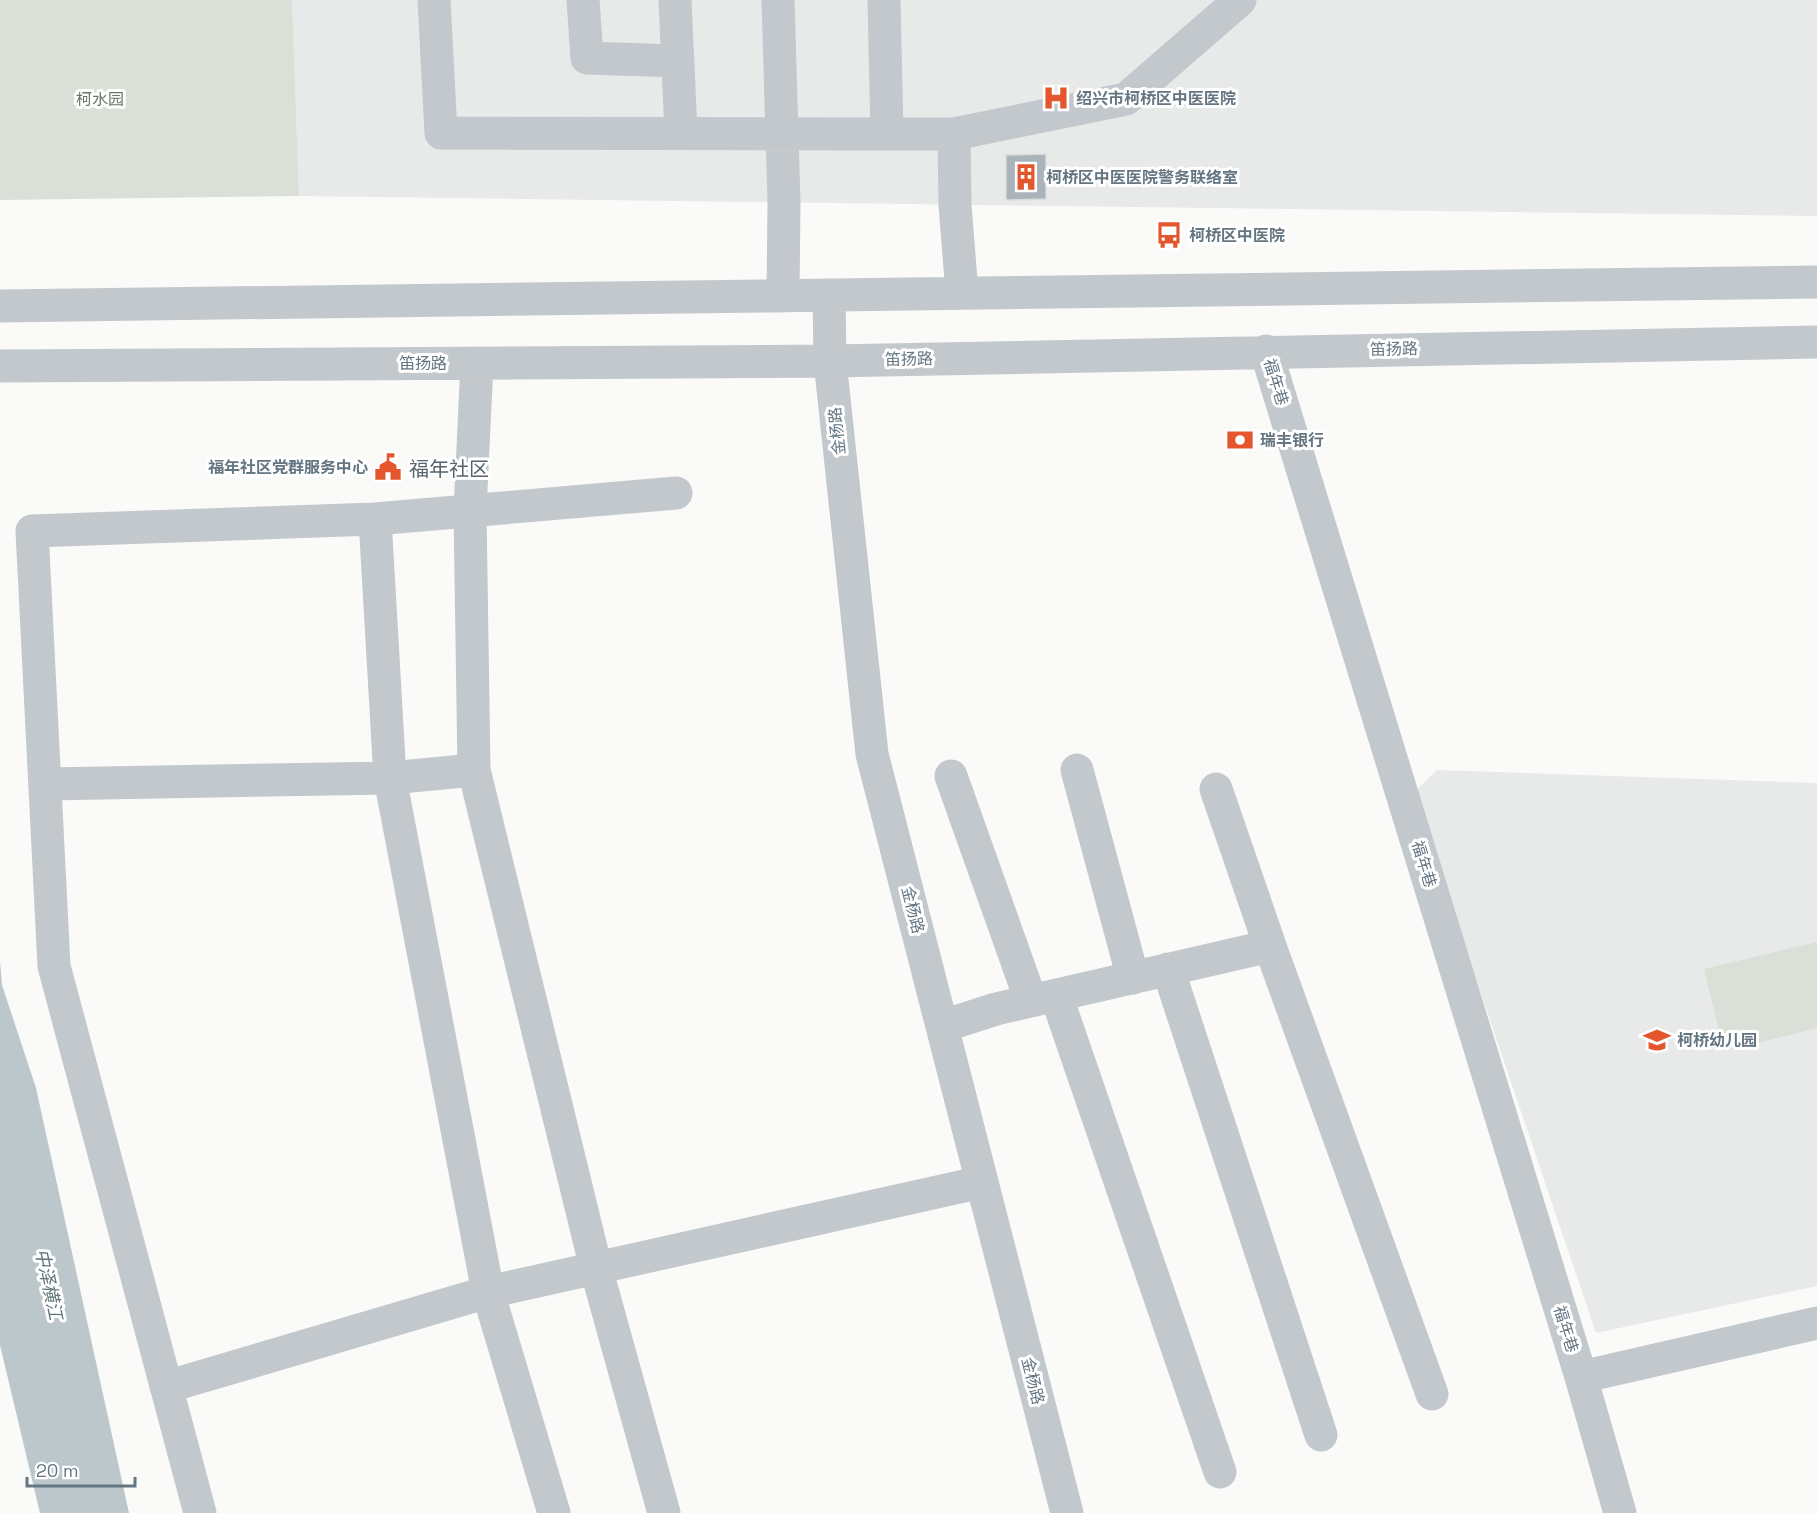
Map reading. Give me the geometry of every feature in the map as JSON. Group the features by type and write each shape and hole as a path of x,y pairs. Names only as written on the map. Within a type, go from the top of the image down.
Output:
{"street":[{"path":"434,0 441,133 782,134 954,134 1126,99 1240,0"},
{"path":"583,0 586,58 678,61"},
{"path":"675,0 681,133"},
{"path":"778,0 784,202 783,296"},
{"path":"884,0 887,134"},
{"path":"954,134 955,205 963,293"},
{"path":"0,306 1817,282"},
{"name":"金杨路","path":"829,295 830,361 872,754 1067,1513"},
{"name":"笛扬路","path":"0,366 830,361 1817,342"},
{"name":"福年巷","path":"1266,351 1581,1377 1620,1513"},
{"path":"477,363 470,511 474,770 596,1268 664,1513"},
{"path":"200,1513 54,966 32,531 375,519 676,493"},
{"path":"375,519 390,778 488,1292 554,1513"},
{"path":"45,784 390,778 474,770"},
{"path":"1077,770 1132,978"},
{"path":"951,777 1044,998 1220,1472"},
{"path":"1216,789 1270,946 1432,1394"},
{"path":"942,1026 996,1009 1270,946"},
{"path":"1168,969 1321,1434"},
{"path":"166,1387 488,1292 982,1182"},
{"path":"1581,1377 1817,1323"}],"shaded area":[{"name":"绍兴市柯桥区中医医院","path":"292,0 1817,0 1817,216 299,196"},
{"name":"柯桥幼儿园","path":"1437,770 1817,783 1817,1286 1596,1333 1413,793"}],"green space":[{"name":"柯水园","path":"0,0 292,0 299,196 0,200"},
{"path":"1817,942 1817,1028 1724,1051 1704,969"}],"water":[{"name":"中泽横江","path":"0,962 2,985 36,1088 129,1513 40,1513 0,1345"}],"building":[{"name":"柯桥区中医医院警务联络室","path":"1046,154 1046,199 1006,200 1006,155"}],"place":[{"name":"绍兴市柯桥区中医医院","path":"1056,98"},
{"name":"柯桥区中医医院警务联络室","path":"1026,177"},
{"name":"柯桥区中医院","path":"1169,235"},
{"name":"瑞丰银行","path":"1240,440"},
{"name":"福年社区党群服务中心","path":"388,467"},
{"name":"柯桥幼儿园","path":"1657,1040"}],"district":[{"name":"福年社区","path":"449,469"}]}
